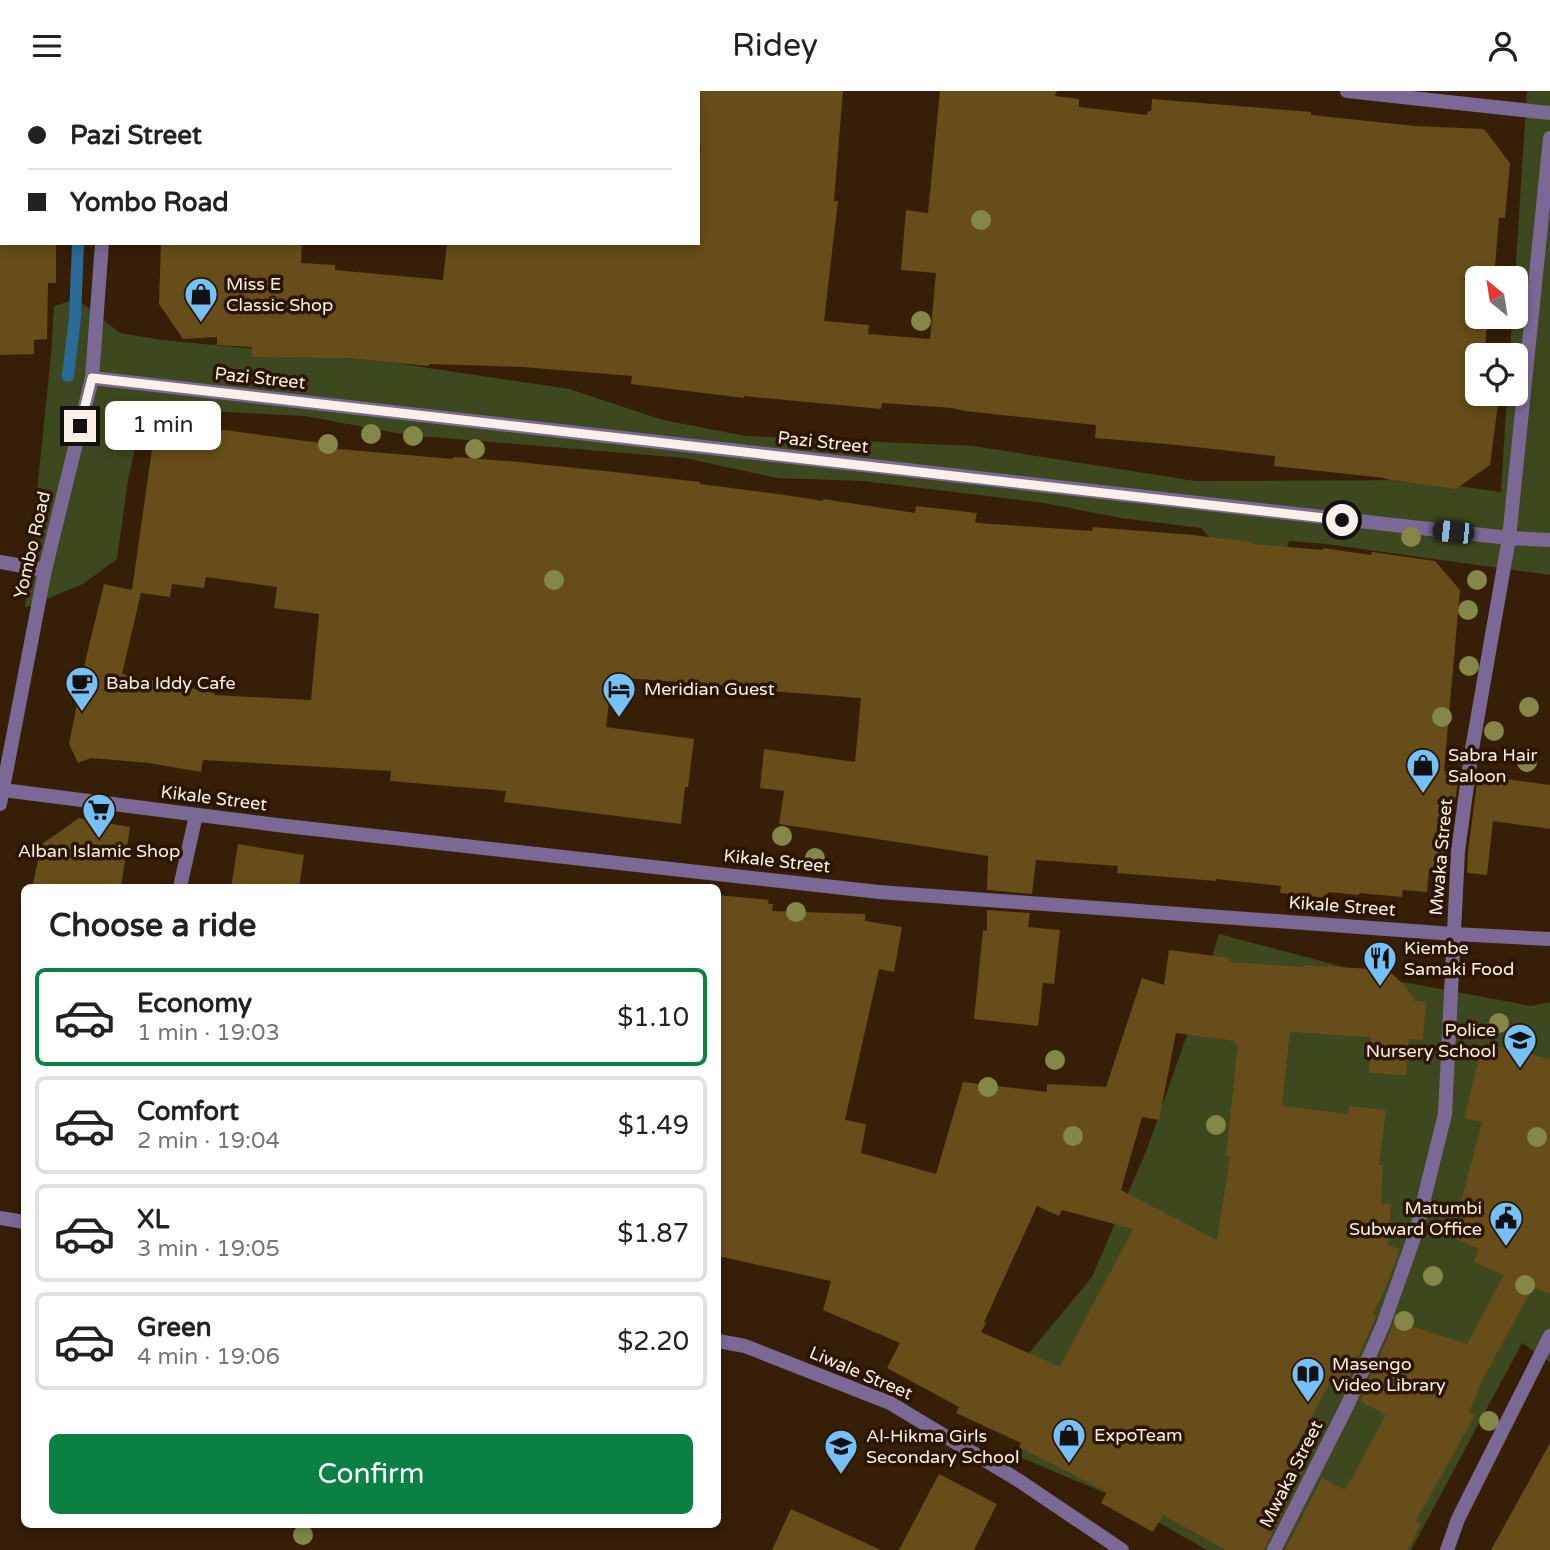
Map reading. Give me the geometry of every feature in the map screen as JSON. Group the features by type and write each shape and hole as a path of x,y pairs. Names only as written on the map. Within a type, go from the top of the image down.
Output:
{"street":[{"path":"1347,91 1550,113"},
{"name":"Mwaka Street","path":"1275,1550 1383,1325 1415,1235 1445,1114 1458,851 1472,750 1509,538 1550,138"},
{"name":"Yombo Road","path":"2,797 45,570 92,378 102,245"},
{"name":"Pazi Street","path":"92,378 1509,538 1550,540"},
{"path":"0,562 45,570"},
{"name":"Kikale Street","path":"2,797 195,815 879,892 1550,939"},
{"path":"181,884 195,815"},
{"path":"0,1218 21,1222"},
{"path":"1447,1550 1458,1519 1550,1336"},
{"name":"Liwale Street","path":"721,1342 745,1346 890,1403 1018,1480 1122,1550"}],"green space":[{"path":"1527,91 1550,91 1550,575 1289,541 1271,604 1201,528 1121,518 1044,503 863,481 777,478 685,458 407,435 305,416 144,408 128,480 117,559 83,584 25,608 54,306 77,299 120,333 162,340 389,362 569,389 663,420 746,436 974,446 1195,481 1414,480 1501,492 1506,406 1528,406 1528,343 1511,343 1511,329 1528,329 1528,266 1516,266"},
{"path":"1219,934 1392,980 1531,1006 1550,1002 1550,1362 1522,1343 1411,1550 1207,1550 1112,1496 1022,1458 1019,1365 1092,1277 1147,1149"}],"building":[{"path":"700,91 843,91 834,201 838,201 824,321 869,325 868,334 930,339 936,273 901,270 906,210 928,213 940,91 1057,91 1055,96 1079,99 1079,107 1147,115 1148,111 1151,111 1152,99 1311,112 1311,115 1415,126 1484,129 1510,163 1505,218 1499,218 1495,266 1465,266 1465,329 1487,329 1485,343 1465,343 1465,406 1498,406 1490,465 1456,489 1274,466 1275,456 1095,438 1096,425 952,408 882,403 881,409 744,398 631,384 632,376 522,367 429,366 347,358 252,357 252,347 217,345 217,337 183,339 159,304 161,245 302,245 301,263 335,265 335,270 443,280 447,245 700,245"},
{"path":"0,245 56,245 56,283 48,283 47,339 34,340 34,354 0,355"},
{"path":"156,421 328,444 327,448 605,471 915,513 916,506 977,513 975,522 978,523 1092,531 1093,527 1192,535 1252,544 1323,548 1371,555 1372,552 1435,561 1460,590 1444,771 1459,773 1447,871 1429,869 1427,892 1403,890 1402,897 1328,892 1327,898 1280,893 1281,886 1117,873 1118,866 1036,860 1032,894 987,890 988,856 779,824 784,791 760,788 764,749 855,762 861,698 769,689 612,677 606,727 694,739 681,824 504,802 506,791 390,781 391,771 203,760 201,772 149,763 91,758 78,763 69,744 104,584 132,590","holes":["206,577 277,587 274,608 319,614 311,700 214,695 215,693 122,674 141,593 170,597 172,584 204,588"]},
{"path":"1478,775 1550,785 1550,829 1493,821 1487,875 1467,873"},
{"path":"79,818 130,827 121,884 33,884 42,844"},
{"path":"238,844 304,855 299,884 231,884"},
{"path":"721,895 769,900 768,904 773,904 772,911 865,914 865,921 902,927 894,972 879,969 845,1120 866,1124 861,1153 936,1174 963,1082 1047,1092 1047,1084 1106,1087 1142,978 1164,985 1169,950 1230,958 1229,962 1388,970 1404,985 1415,1001 1426,1002 1423,1040 1409,1039 1406,1075 1369,1073 1371,1037 1290,1032 1282,1106 1348,1114 1349,1106 1386,1110 1379,1165 1383,1165 1381,1203 1391,1204 1388,1245 1400,1249 1373,1314 1376,1315 1374,1321 1343,1392 1329,1384 1289,1461 1304,1469 1264,1550 1226,1550 1163,1515 1153,1532 1101,1503 1107,1492 1019,1447 1021,1443 956,1413 959,1407 887,1368 900,1343 823,1310 831,1281 721,1257","holes":["1176,1033 1235,1041 1235,1044 1238,1044 1226,1155 1230,1157 1217,1240 1121,1190 1142,1117 1159,1120","1037,1206 1059,1216 1062,1210 1133,1229 1060,1367 981,1332"]},
{"path":"987,910 1030,913 1028,927 1060,930 1054,984 1043,983 1038,1026 974,1019 983,930 987,931"},
{"path":"1483,1043 1550,1059 1550,1294 1533,1287 1483,1379 1469,1412 1475,1415 1416,1521 1421,1523 1408,1550 1285,1550 1322,1478 1345,1490 1386,1415 1360,1401 1395,1321 1467,1344 1504,1275 1474,1262 1479,1249 1456,1239 1472,1203 1462,1199 1482,1122 1464,1118"},
{"path":"1550,1443 1550,1550 1491,1550"},
{"path":"939,1474 997,1504 974,1550 899,1550"},
{"path":"791,1509 881,1550 772,1550"}],"waterway":[{"path":"68,376 75,318 78,245"}],"place":[{"name":"Miss E Classic Shop","path":"201,324"},
{"name":"Baba Iddy Cafe","path":"82,713"},
{"name":"Meridian Guest","path":"619,719"},
{"name":"Sabra Hair Saloon","path":"1423,795"},
{"name":"Alban Islamic Shop","path":"99,840"},
{"name":"Kiembe Samaki Food","path":"1380,988"},
{"name":"Police Nursery School","path":"1520,1070"},
{"name":"Matumbi Subward Office","path":"1506,1248"},
{"name":"Masengo Video Library","path":"1308,1404"},
{"name":"ExpoTeam","path":"1069,1465"},
{"name":"Al-Hikma Girls Secondary School","path":"841,1476"}],"route":[{"path":"80,426 92,378 1342,520"}]}
